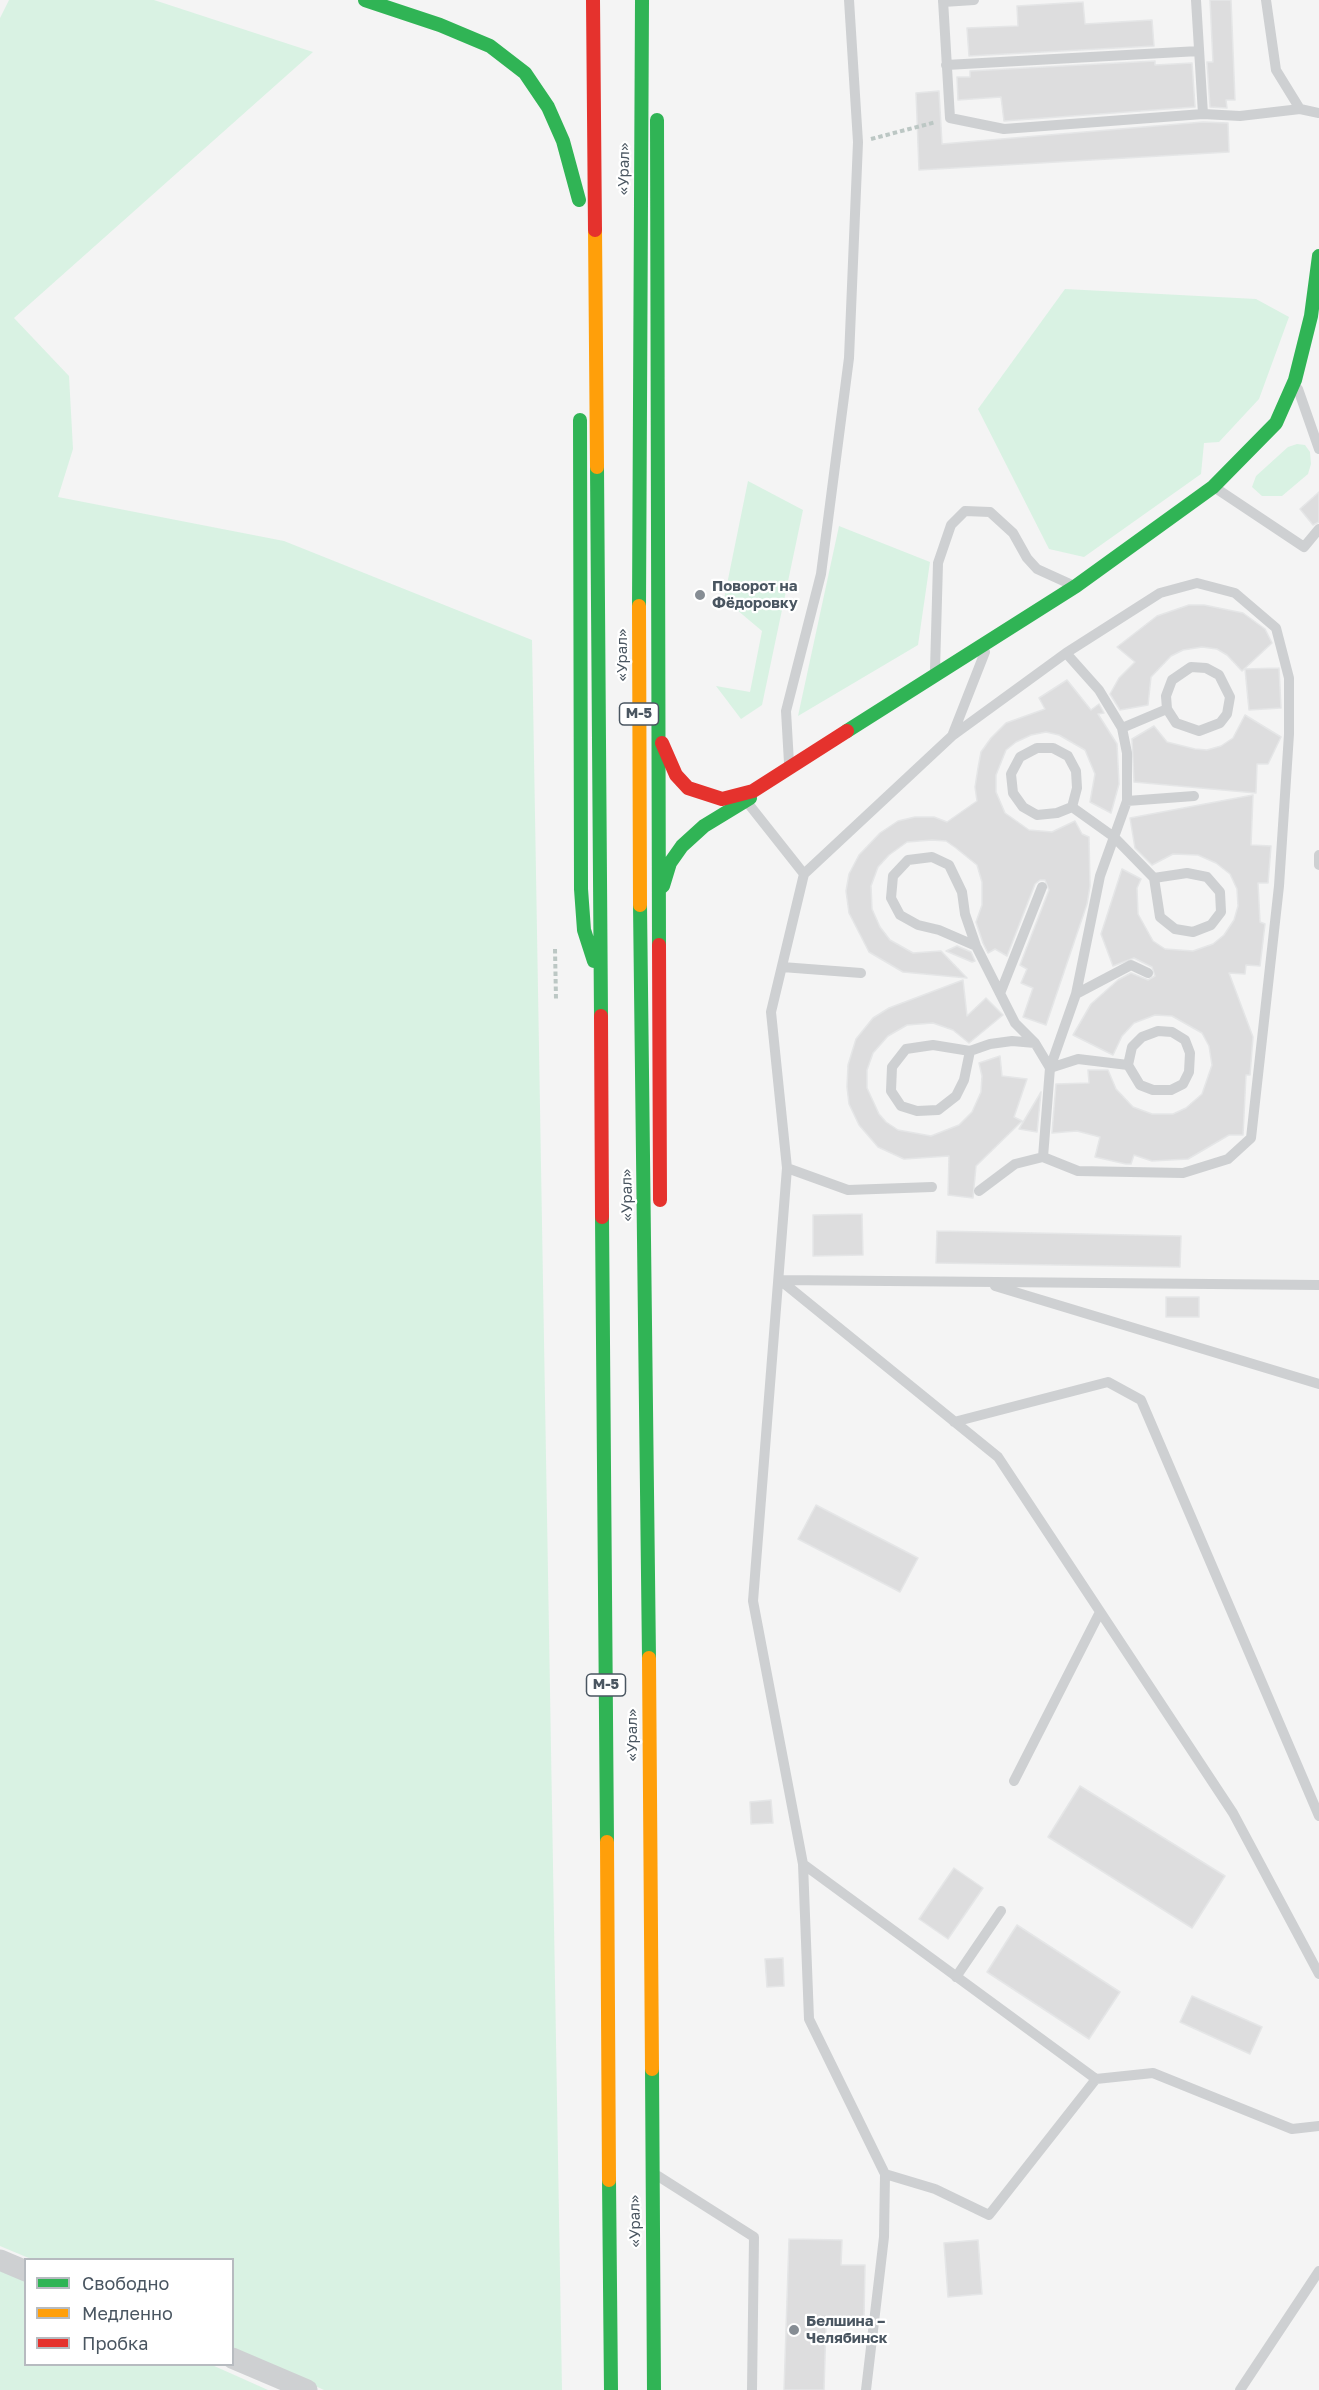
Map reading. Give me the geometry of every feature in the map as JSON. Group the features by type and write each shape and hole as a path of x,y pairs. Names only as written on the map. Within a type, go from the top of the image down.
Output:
{"main road":[{"path":"365,0 440,25 490,46 525,73 548,107 563,141 579,206 579,141"},
{"name":"«Урал»","path":"593,0 612,2390"},
{"name":"«Урал»","path":"642,0 638,471 640,944 647,1429 654,2390"},
{"path":"652,0 657,53"},
{"path":"657,100 660,1218"},
{"path":"659,736 675,775 688,788 705,796 722,799 735,798 753,791 935,678 1076,586 1214,487 1276,423 1295,380 1311,316 1319,256"},
{"path":"580,411 581,889 584,930 600,980"},
{"path":"658,931 663,885 670,863 682,846 704,826 746,801 789,769"},
{"path":"647,1429 659,1337"}],"street":[{"path":"0,2260 24,2270"},
{"path":"234,2359 307,2390"}],"lane":[{"path":"789,769 786,711 821,574 849,358 858,142 849,0"},
{"path":"974,0 943,1 950,118 1004,129 1203,114 1240,116 1300,109 1319,113"},
{"path":"1196,0 1203,114"},
{"path":"1266,0 1276,70 1300,109"},
{"path":"946,65 1199,51"},
{"path":"1295,380 1318,446"},
{"path":"1214,487 1304,547 1319,529"},
{"path":"935,678 938,563 951,525 965,511 990,512 1013,533 1027,558 1038,569 1076,586"},
{"path":"866,2390 884,2237 885,2174 808,2019 803,1864 753,1601 780,1280 782,1208 787,1168 771,1012 804,874 952,736 1066,653 1160,593 1197,583 1235,592 1276,628 1288,678 1289,734 1279,885 1251,1138 1228,1160 1183,1173 1077,1171 1043,1157 1015,1164 979,1191"},
{"path":"952,736 988,643"},
{"path":"1043,1157 1050,1068 1076,994 1100,876 1127,801 1127,753 1122,728 1099,690 1066,653"},
{"path":"1191,667 1206,668 1220,675 1230,697 1227,714 1220,723 1199,731 1176,723 1167,709 1166,696 1172,680 1191,667"},
{"path":"1122,728 1167,709"},
{"path":"1037,748 1053,748 1068,756 1076,771 1077,788 1072,807 1057,813 1037,815 1023,807 1013,793 1011,774 1020,757 1037,748"},
{"path":"1127,801 1194,796"},
{"path":"746,801 804,874"},
{"path":"1072,807 1114,837 1154,878 1160,917 1175,929 1192,932 1211,925 1221,912 1220,892 1207,877 1187,873 1154,878"},
{"path":"1319,855 1319,865"},
{"path":"976,946 939,930 918,925 900,915 891,898 893,876 908,860 932,857 949,865 962,892 965,914 976,946 1001,991 1015,1023 1035,1043 1050,1068"},
{"path":"1001,991 1042,887"},
{"path":"1076,994 1131,965 1148,973"},
{"path":"782,967 861,973"},
{"path":"1158,1031 1172,1032 1185,1040 1190,1053 1190,1072 1183,1084 1171,1090 1153,1090 1140,1085 1128,1065 1132,1047 1142,1037 1158,1031"},
{"path":"970,1051 963,1080 956,1096 938,1110 917,1111 901,1106 891,1091 892,1067 906,1049 933,1045 970,1051 990,1044 1012,1041 1035,1043"},
{"path":"1050,1068 1078,1059 1128,1065"},
{"path":"787,1168 848,1190 932,1187"},
{"path":"780,1280 1319,1286"},
{"path":"780,1280 998,1457 1233,1813 1319,1974"},
{"path":"982,1282 1319,1384"},
{"path":"954,1422 1108,1382 1141,1400 1319,1816"},
{"path":"1014,1781 1100,1612"},
{"path":"803,1864 1096,2079 1153,2073 1292,2129 1319,2126"},
{"path":"956,1977 1001,1911"},
{"path":"885,2174 935,2189 989,2215 1096,2079"},
{"path":"651,2172 754,2237 752,2390"},
{"path":"1240,2390 1319,2271"}],"path":[{"path":"858,142 950,118"},
{"path":"555,950 556,999"}],"green space":[{"path":"9,0 154,0 313,52 14,318 69,376 73,449 58,497 284,541 532,640 562,2390 324,2390 234,2349 234,2258 29,2258 0,2246 0,18"},
{"path":"1065,289 1256,299 1289,317 1259,399 1219,442 1204,443 1201,474 1084,557 1049,549 978,409"},
{"path":"1297,444 1305,445 1310,452 1311,464 1308,474 1282,496 1262,496 1252,487 1256,476 1288,447"},
{"path":"748,481 803,510 762,705 741,719 716,686 750,692 762,631 724,599"},
{"path":"839,526 930,562 918,645 798,716"},
{"path":"0,2268 24,2279 24,2366 214,2366 268,2390 0,2390"}],"building":[{"path":"1210,0 1231,0 1235,100 1226,100 1227,108 1210,107 1207,62 1213,62"},
{"path":"1083,2 1085,24 1152,20 1154,46 969,56 967,28 1018,26 1017,6"},
{"path":"1155,61 1155,65 1192,63 1195,107 1004,121 1001,97 958,100 957,77 970,77 970,71"},
{"path":"939,91 942,144 1203,122 1228,123 1229,152 919,170 916,93"},
{"path":"1319,492 1319,522 1313,525 1300,509"},
{"path":"1189,605 1204,605 1243,613 1265,629 1272,643 1242,671 1227,655 1217,649 1202,647 1183,650 1171,656 1151,677 1148,705 1120,710 1110,694 1119,678 1135,662 1117,647 1157,616"},
{"path":"1279,668 1281,708 1249,710 1245,669"},
{"path":"1067,680 1091,710 1099,704 1104,713 1098,714 1117,744 1119,784 1111,813 1090,802 1095,774 1085,750 1059,735 1046,732 1031,735 1016,742 1006,750 996,775 996,792 1005,813 1029,830 1052,832 1075,821 1082,834 1089,837 1090,886 1087,904 1046,1025 1023,1017 1033,988 1021,983 1027,969 1020,965 1049,890 1045,880 1040,880 1035,884 1007,956 995,949 988,953 976,922 982,905 982,882 977,865 946,841 907,842 889,855 878,867 871,886 872,909 880,927 890,940 913,953 941,951 967,978 903,972 869,952 849,913 846,891 849,874 859,855 880,833 898,821 915,817 934,817 947,822 977,801 975,787 981,752 991,738 1006,723 1045,709 1039,698"},
{"path":"1245,715 1281,737 1268,764 1257,764 1256,793 1134,782 1132,739 1154,726 1167,742 1207,750 1221,746 1233,738"},
{"path":"1253,795 1251,845 1271,846 1268,883 1258,883 1260,922 1265,924 1260,966 1246,965 1245,974 1229,973 1253,1037 1250,1075 1246,1075 1243,1135 1229,1135 1188,1159 1152,1161 1134,1155 1131,1164 1126,1164 1095,1157 1100,1137 1077,1131 1052,1133 1056,1084 1089,1083 1088,1070 1108,1070 1116,1089 1133,1107 1152,1114 1173,1114 1186,1108 1202,1094 1212,1065 1209,1046 1202,1033 1172,1016 1155,1015 1134,1023 1122,1036 1113,1055 1073,1035 1091,1004 1118,980 1131,973 1148,980 1155,976 1152,967 1134,958 1113,966 1101,934 1122,869 1141,879 1137,888 1138,914 1153,941 1165,949 1193,951 1213,944 1224,935 1234,920 1238,906 1237,889 1230,874 1216,863 1198,855 1173,854 1152,865 1135,848 1130,818"},
{"path":"957,946 971,952 975,961 972,962 946,951"},
{"path":"963,980 967,1016 986,998 1003,1015 969,1043 953,1030 933,1023 907,1025 888,1036 873,1053 867,1070 867,1088 879,1114 886,1122 898,1130 931,1136 959,1125 972,1112 981,1092 982,1076 979,1063 1000,1056 1002,1076 1027,1079 1014,1117 1022,1121 976,1166 973,1198 948,1195 949,1156 904,1159 878,1147 859,1125 849,1104 847,1087 848,1065 856,1039 873,1018 889,1008"},
{"path":"1041,1092 1037,1132 1019,1129"},
{"path":"862,1214 863,1255 813,1256 813,1215"},
{"path":"937,1231 1181,1236 1180,1267 936,1263"},
{"path":"1166,1297 1199,1297 1199,1317 1166,1317"},
{"path":"816,1505 918,1558 900,1592 798,1539"},
{"path":"1080,1786 1225,1876 1192,1928 1048,1837"},
{"path":"771,1800 773,1823 751,1824 750,1802"},
{"path":"954,1868 983,1888 948,1939 919,1919"},
{"path":"1017,1925 1120,1992 1089,2039 987,1972"},
{"path":"783,1958 784,1986 767,1987 765,1959"},
{"path":"1192,1996 1262,2027 1250,2054 1180,2022"},
{"path":"789,2239 842,2240 841,2265 865,2265 864,2317 835,2316 834,2325 826,2325 824,2390 784,2390"},
{"path":"978,2240 982,2294 948,2297 944,2243"}],"traffic: fast":[{"path":"365,0 440,25 490,46 525,73 548,107 563,141 579,200"},
{"path":"639,606 642,0"},
{"path":"657,120 659,945"},
{"path":"847,731 1076,586 1213,487 1276,423 1295,380 1311,316 1319,256"},
{"path":"580,420 581,889 584,930 594,961"},
{"path":"597,467 601,1016"},
{"path":"663,886 670,863 682,846 704,826 750,798"},
{"path":"640,905 649,1658"},
{"path":"602,1217 607,1842"},
{"path":"652,2069 654,2390"},
{"path":"609,2180 611,2390"}],"traffic: slow":[{"path":"595,230 597,467"},
{"path":"639,606 640,905"},
{"path":"649,1658 652,2069"},
{"path":"607,1842 609,2180"}],"traffic: jam":[{"path":"593,0 595,230"},
{"path":"662,743 676,775 688,788 722,799 753,791 847,731"},
{"path":"659,945 660,1200"},
{"path":"601,1016 602,1217"}],"place":[{"name":"Поворот на Фёдоровку","path":"700,595"},
{"name":"Белшина – Челябинск","path":"794,2330"}]}
